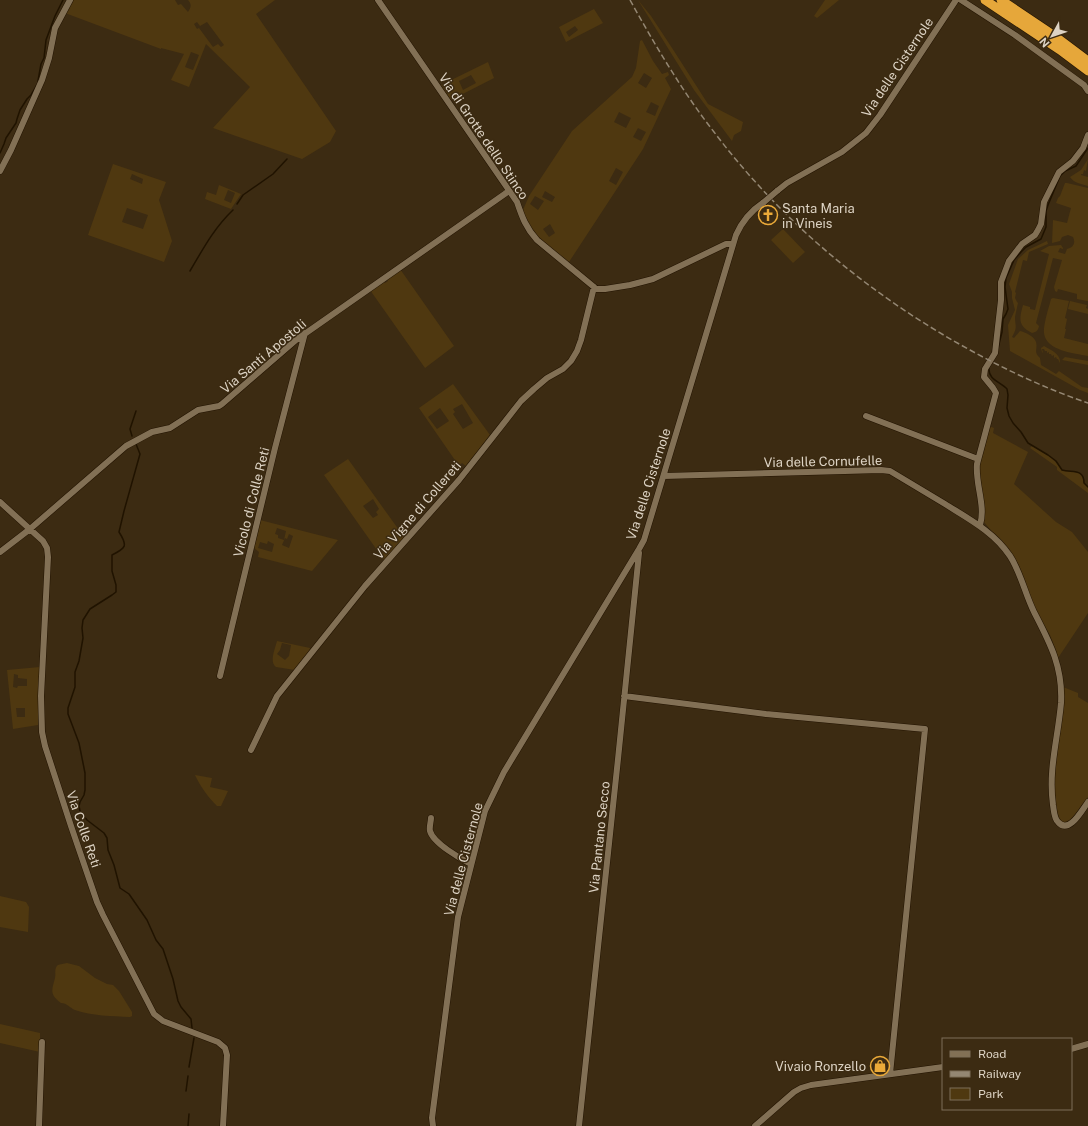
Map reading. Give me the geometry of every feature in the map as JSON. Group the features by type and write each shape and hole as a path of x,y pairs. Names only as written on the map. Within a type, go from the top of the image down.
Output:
{"highway":[{"path":"986,0 1060,50 1088,71"},
{"path":"1001,0 1056,37 1088,61"}],"street":[{"path":"0,171 15,143 42,80 49,58 54,30 70,0"},
{"name":"Via di Grotte dello Stinco","path":"378,0 517,202 525,226 530,233 594,287"},
{"name":"Via delle Cisternole","path":"433,1126 432,1118 458,917 485,811 504,772 644,540 733,244 740,227 750,214 787,182 842,152 866,133 880,115 956,0"},
{"path":"961,0 1014,35 1084,85 1088,90"},
{"path":"980,525 982,516 977,473 978,459 996,393 984,377 985,370 994,353 1001,300 1001,282 1009,261 1022,244 1039,229 1044,202 1059,172 1073,161 1083,148 1088,136"},
{"name":"Via Santi Apostoli","path":"0,552 30,529 126,446 152,432 170,428 198,410 222,404 305,333 509,191"},
{"path":"594,287 597,289 605,289 653,279 726,244 733,244"},
{"name":"Via Vigne di Collereti","path":"251,750 277,696 365,586 459,480 521,401 548,378 563,369 571,361 581,340 594,287"},
{"name":"Vicolo di Colle Reti","path":"220,676 275,448 305,333"},
{"path":"866,416 978,459"},
{"name":"Via delle Cornufelle","path":"664,476 890,471 980,525 1000,543 1012,559 1055,655 1060,675 1061,696 1051,777 1052,798 1057,822 1064,826 1068,825 1078,816 1088,802"},
{"name":"Via Colle Reti","path":"0,502 44,543 48,552 41,723 44,743 98,905 152,1012 163,1021 218,1042 224,1046 227,1055 223,1126"},
{"name":"Via Pantano Secco","path":"579,1126 639,549"},
{"path":"624,696 766,714 925,729 890,1074"},
{"path":"431,818 430,831 432,835 447,850 472,864"},
{"path":"39,1126 42,1042"},
{"path":"1072,1050 1088,1044"},
{"path":"755,1126 794,1092 801,1088 811,1085 942,1067"}],"green space":[{"path":"73,0 175,0 178,5 181,4 188,12 191,6 188,0 275,0 256,14 336,131 330,142 302,159 213,128 250,87 206,44 189,87 171,80 184,54 161,49 65,13","holes":["197,22 200,26 207,22 224,45 221,47 218,44 213,47 199,28 197,29 194,24","191,52 199,55 193,70 185,67"]},
{"path":"638,0 651,16 708,104 743,122 741,131 734,135 732,141 694,90"},
{"path":"825,0 839,0 817,18 814,16"},
{"path":"594,9 603,23 566,42 559,27","holes":["575,26 578,30 569,37 566,32"]},
{"path":"642,40 662,74 668,72 669,75 665,78 671,89 643,149 569,262 541,240 524,217 523,210 529,196 572,131 632,77 636,68 640,41","holes":["644,73 652,78 646,88 638,83","651,102 659,106 655,116 646,112","619,112 631,118 626,128 614,122","638,128 646,132 641,141 633,137","616,168 623,172 616,185 609,181","545,191 555,197 552,202 542,197","535,196 544,201 538,210 530,204","550,224 555,233 549,237 543,229"]},
{"path":"488,62 494,78 451,100 441,85","holes":["471,75 476,83 463,90 459,81"]},
{"path":"1088,159 1086,171 1084,170 1083,174 1081,175 1088,177 1088,186 1076,182 1070,177 1081,170"},
{"path":"113,164 166,182 159,200 172,241 164,262 88,235","holes":["132,174 143,179 142,184 130,179","127,208 148,215 143,229 122,222"]},
{"path":"1065,183 1088,188 1088,301 1077,299 1077,294 1058,289 1057,292 1055,291 1054,287 1062,260 1053,258 1036,323 1039,327 1038,330 1032,333 1024,328 1020,318 1023,305 1035,310 1049,254 1040,251 1049,246 1061,245 1063,249 1060,248 1058,252 1065,254 1067,249 1071,248 1074,243 1073,237 1068,235 1062,237 1060,241 1052,243 1053,220 1067,223 1071,208 1056,203"},
{"path":"219,185 241,194 231,209 205,199 207,192 216,195","holes":["228,190 235,193 231,203 224,200"]},
{"path":"783,229 805,252 793,263 771,240"},
{"path":"1047,241 1048,244 1029,252 1027,261 1023,260 1015,292 1015,298 1018,303 1015,317 1016,328 1012,337 1014,338 1020,331 1032,337 1036,342 1036,352 1040,358 1041,365 1056,374 1059,371 1082,387 1088,388 1088,393 1010,351 1008,325 1015,310 1009,284 1018,259 1028,250"},
{"path":"400,269 454,346 425,368 370,290 383,281 385,283 388,281 387,278"},
{"path":"1053,298 1069,301 1065,318 1067,319 1064,338 1088,344 1088,356 1062,350 1050,344 1046,339 1044,325 1051,299"},
{"path":"1070,301 1087,305 1086,308 1088,309 1088,314 1068,309"},
{"path":"1044,346 1059,357 1060,363 1056,357 1054,358 1054,355 1052,356 1049,352 1047,353 1044,349 1042,349 1043,353 1042,352 1041,348"},
{"path":"1065,357 1088,361 1088,365 1062,360"},
{"path":"453,384 490,435 466,466 462,463 459,466 419,408","holes":["462,404 473,423 463,429 453,414 455,412 453,409","440,408 449,421 437,429 428,417"]},
{"path":"989,426 994,428 993,433 1028,452 1014,484 1056,522 1072,532 1088,552 1088,613 1058,658 1050,635 1034,607 1016,560 984,522 977,468"},
{"path":"1032,446 1049,456 1062,470 1080,473 1084,483 1088,487 1088,493 1057,470 1057,467 1030,448"},
{"path":"348,459 404,537 384,560 324,475","holes":["373,499 379,509 376,512 378,515 373,518 363,506"]},
{"path":"260,520 338,540 312,571 258,557 259,552 254,548","holes":["277,528 286,531 284,540 278,538 278,535 275,534","289,534 293,536 289,548 282,545 285,538 287,539","268,541 274,544 272,552 258,548 260,542 267,544"]},
{"path":"277,641 310,648 309,652 295,670 276,667 274,665 274,651","holes":["282,643 291,645 289,656 285,660 277,654"]},
{"path":"40,667 38,725 13,729 7,670","holes":["14,674 18,675 18,678 27,679 27,686 18,686 17,688 13,687","16,708 25,708 25,717 17,717"]},
{"path":"1063,687 1078,693 1078,697 1088,703 1088,797 1070,821 1066,824 1059,818 1055,804 1054,786 1054,764 1064,694"},
{"path":"195,775 212,778 210,787 228,791 221,806 217,806 210,799"},
{"path":"0,896 26,902 29,907 28,932 0,927"},
{"path":"67,963 79,966 95,978 107,984 113,985 119,991 132,1012 132,1016 109,1016 88,1013 75,1010 57,1000 52,992 56,969 57,966"},
{"path":"0,1024 40,1033 40,1052 0,1043"}],"waterway":[{"path":"38,81 41,64 44,58 46,40 63,0"},
{"path":"0,153 6,138 16,123 20,110 37,85"},
{"path":"998,348 1002,332 1003,319 1008,309 1005,287 1006,278 1014,260 1026,247 1041,239 1046,227 1046,211 1060,176 1065,171 1076,166 1088,148"},
{"path":"237,204 243,195 273,174 287,159"},
{"path":"190,271 214,231 233,210"},
{"path":"989,368 989,372 993,378 1007,389 1007,408 1009,416 1028,443 1056,461 1062,470 1080,473 1084,483 1088,487"},
{"path":"132,436 130,429 136,411"},
{"path":"136,444 140,454 119,532 124,541 124,546 112,555 112,571 116,585 116,592 90,609 83,620 83,638 79,661 75,672 75,687 68,708 68,714 79,743 85,773 85,790 79,806 80,811 87,820 104,833 107,838 108,850 114,865 120,888 129,894 147,920 156,940 163,949 173,979 178,1001 191,1019 192,1028"},
{"path":"189,1067 194,1038"},
{"path":"186,1091 188,1076"},
{"path":"188,1126 189,1114"}],"railway":[{"path":"630,0 669,68 714,132 769,197 799,227 864,281 933,329 970,350 1028,379 1088,403"}],"place":[{"name":"Santa Maria in Vineis","path":"768,215"},
{"name":"Vivaio Ronzello","path":"880,1066"}]}
